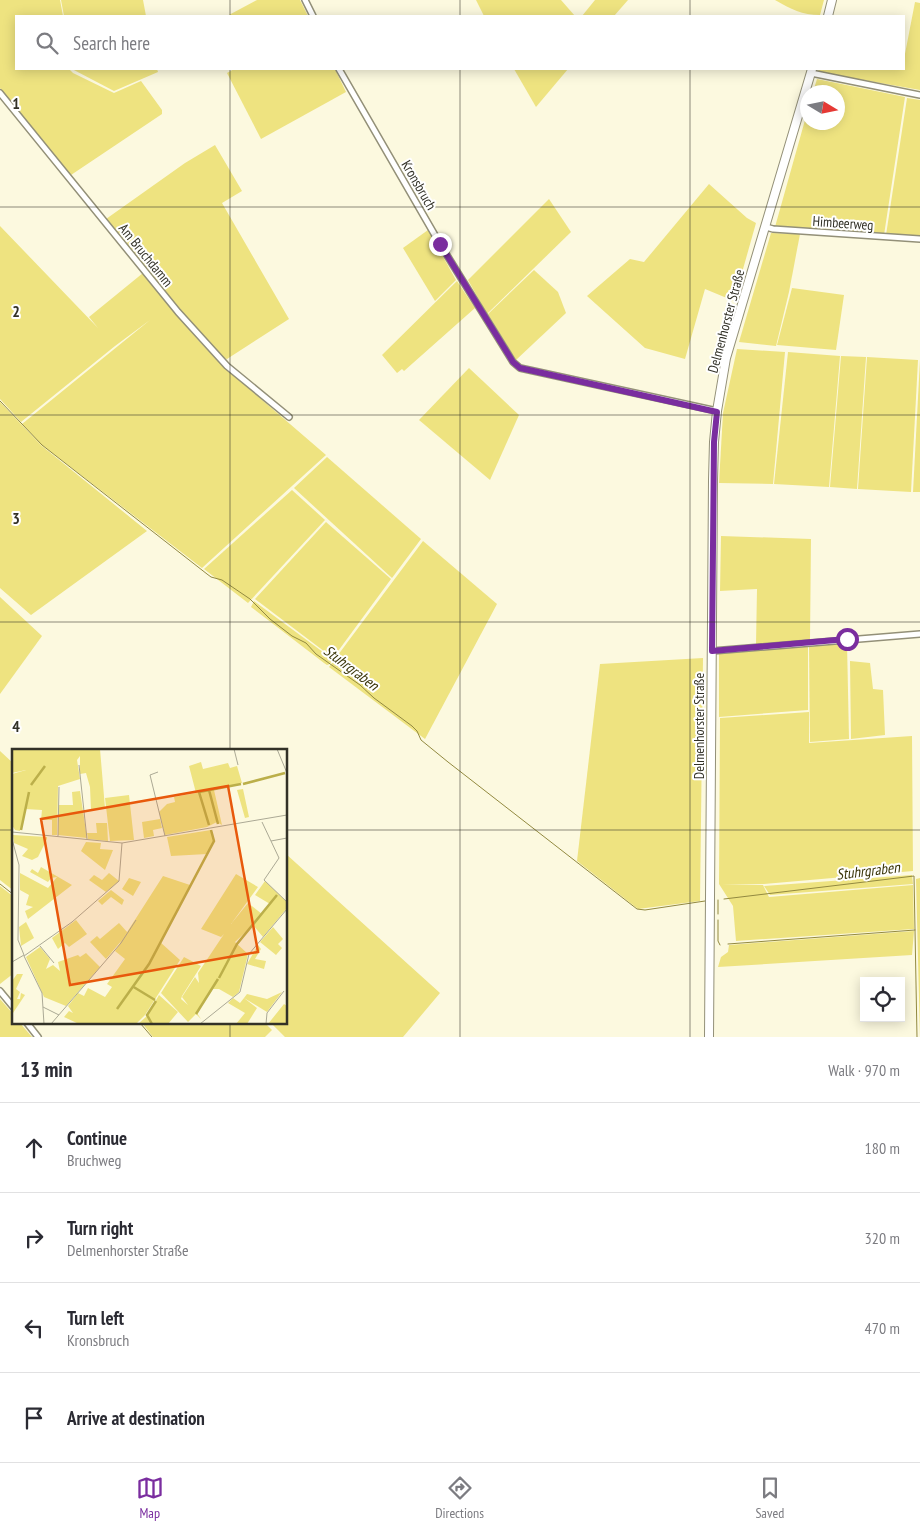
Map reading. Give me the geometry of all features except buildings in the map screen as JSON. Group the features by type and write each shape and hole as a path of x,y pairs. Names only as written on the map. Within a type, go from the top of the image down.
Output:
{"main road":[{"path":"828,15 832,0"},
{"name":"Delmenhorster Straße","path":"709,1037 714,442 717,412 726,358 812,71"}],"street":[{"path":"305,0 312,15"},
{"name":"Kronsbruch","path":"340,70 440,244 513,362 520,368 717,412"},
{"path":"812,71 920,96"},
{"name":"Am Bruchdamm","path":"0,93 178,312 227,366 289,417"},
{"name":"Himbeerweg","path":"766,227 773,230 920,239"},
{"path":"712,651 920,634"},
{"path":"0,991 12,1006"},
{"path":"28,1024 38,1037"}],"shaded area":[{"path":"0,0 60,0 63,15 15,15 15,70 70,70 114,93 141,81 162,110 162,114 71,175 0,88"},
{"path":"61,0 143,0 146,15 64,15"},
{"path":"257,0 300,0 308,15 229,15"},
{"path":"476,0 561,0 574,15 484,15"},
{"path":"595,0 628,0 615,15 583,15"},
{"path":"775,0 824,0 820,15 797,11"},
{"path":"915,2 920,3 920,90 818,72 819,70 905,70 905,54"},
{"path":"74,70 157,70 158,72 114,91"},
{"path":"232,70 335,70 346,92 261,139 227,73"},
{"path":"515,70 567,70 536,107"},
{"path":"817,79 905,97 884,235 775,227 802,130 845,130 845,85 815,85"},
{"path":"907,98 920,100 920,236 886,235"},
{"path":"215,145 242,191 222,203 289,319 227,359 223,358 172,302 106,219 185,163"},
{"path":"709,184 747,218 756,223 734,301 705,289 685,359 645,348 587,296 630,259 644,262"},
{"path":"549,199 571,232 487,314 468,280"},
{"path":"0,226 98,328 89,317 143,273 199,341 225,368 326,455 202,568 42,445 22,424 150,320 21,422 0,399"},
{"path":"428,230 456,280 435,301 403,248"},
{"path":"771,233 800,234 776,346 739,342"},
{"path":"534,270 558,292 566,313 516,360 488,314"},
{"path":"457,281 475,308 404,371 402,369 397,373 382,355"},
{"path":"792,288 844,295 836,350 777,345"},
{"path":"737,349 785,352 773,484 719,483 723,413"},
{"path":"788,352 840,356 829,487 774,484"},
{"path":"841,356 866,357 857,489 830,487"},
{"path":"867,357 918,360 911,492 858,489"},
{"path":"920,360 920,492 913,492"},
{"path":"469,368 519,415 490,480 419,420"},
{"path":"0,402 42,446 147,531 31,615 0,588"},
{"path":"327,457 421,539 392,578 294,488"},
{"path":"292,490 325,520 248,603 204,569"},
{"path":"326,522 391,579 333,658 255,599"},
{"path":"721,536 811,539 810,640 756,644 757,589 720,591"},
{"path":"423,541 497,604 425,739 329,667"},
{"path":"0,597 42,636 0,694"},
{"path":"254,601 331,658 330,664 324,663 251,607"},
{"path":"847,643 849,739 810,742 809,646"},
{"path":"808,646 808,710 719,717 719,653"},
{"path":"703,658 700,901 638,909 577,861 600,664"},
{"path":"850,661 870,663 873,689 883,690 885,735 851,739"},
{"path":"809,712 809,743 912,736 913,871 764,884 722,885 763,885 769,897 913,885 914,929 736,941 733,906 719,884 720,718"},
{"path":"0,751 12,762 12,889 0,880"},
{"path":"288,856 440,993 403,1037 285,1037 272,1024 288,1024"},
{"path":"912,875 913,884 770,895 764,886"},
{"path":"920,878 920,1037 916,879"},
{"path":"0,886 12,895 12,975 0,984"},
{"path":"914,931 912,955 718,967 721,957 728,952 729,945"},
{"path":"0,999 12,1013 12,1024 21,1024 32,1037 0,1037"},
{"path":"143,1024 266,1024 272,1030 265,1037 153,1037"}],"waterway":[{"name":"Stuhrgraben","path":"0,401 42,445 211,577 222,580 250,599 270,619 292,636 306,643 316,654 360,685 374,698 412,726 417,731 421,740 448,762 637,909 645,910 705,901"},
{"name":"Stuhrgraben","path":"724,899 914,876 917,1037"},
{"path":"0,884 12,893"},
{"path":"718,900 718,914"},
{"path":"718,920 718,941 720,945"},
{"path":"728,944 915,930"},
{"path":"141,1024 152,1037"}],"route":[{"path":"440,244 513,362 520,368 717,412 714,442 712,651 847,639"}]}
